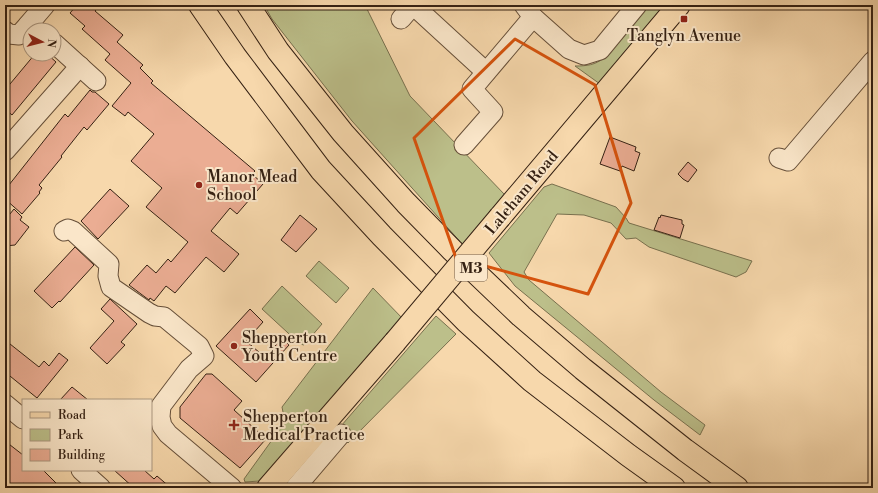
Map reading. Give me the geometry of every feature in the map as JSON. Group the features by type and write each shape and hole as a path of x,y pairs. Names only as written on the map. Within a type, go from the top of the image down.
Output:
{"main road":[{"name":"M3","path":"200,5 235,56 321,170 382,236 466,321 532,381 628,455 674,488"},
{"name":"M3","path":"248,5 278,52 343,133 406,203 452,250 521,316 583,369 685,450 737,488"},
{"name":"Laleham Road","path":"268,488 395,342 679,5"}],"street":[{"path":"35,22 45,5"},
{"path":"464,145 493,112 472,89 486,72 529,11 569,49 584,56 600,50 638,5"},
{"path":"409,10 486,72"},
{"path":"5,31 8,34 19,35 22,33"},
{"path":"62,50 96,81"},
{"path":"779,158 788,161 873,61"},
{"path":"5,151 80,66"},
{"path":"64,231 68,229 73,231 109,264 108,276 111,287 149,313 155,316 164,317 201,351 190,369 161,406 160,417 162,426 168,434 232,488"},
{"path":"5,404 22,418"},
{"path":"295,488 341,434"},
{"path":"82,471 101,488"}],"highlighted area":[{"path":"515,39 595,85 631,203 588,294 456,258 414,138"}],"green space":[{"path":"264,5 365,5 410,96 505,195 464,246 352,121 272,19"},
{"path":"648,5 666,5 600,84 575,66 591,65 604,58"},
{"path":"552,184 616,207 629,223 752,261 746,272 736,277 649,247 636,238 626,239 611,223 584,215 557,214 524,272 529,280 661,392 705,425 700,435 654,400 515,286 489,253 544,187"},
{"path":"319,261 349,288 336,303 306,276"},
{"path":"282,286 322,324 304,345 300,344 262,309"},
{"path":"373,288 404,320 260,481 245,482 244,479 285,422 282,407"},
{"path":"436,316 456,334 348,443 343,438 341,426"}],"building":[{"path":"77,5 100,5 95,11 123,35 117,42 143,65 140,68 153,81 151,83 255,171 252,174 263,184 237,214 230,208 211,231 239,254 224,272 206,257 175,293 166,286 154,301 150,298 149,300 129,285 147,265 156,273 168,259 171,262 188,242 146,207 162,188 131,161 154,134 128,112 125,116 112,106 131,83 105,60 110,54 82,29 85,26 70,13"},
{"path":"28,62 56,62 12,115 5,109 5,90"},
{"path":"90,90 95,92 109,104 87,130 84,127 61,156 62,157 39,185 42,188 39,192 40,193 22,214 5,199 5,190 65,114 68,117"},
{"path":"610,137 636,147 635,151 640,153 634,171 622,166 620,171 600,164"},
{"path":"688,162 697,170 688,182 678,174"},
{"path":"110,189 129,206 98,239 81,221"},
{"path":"14,209 22,217 20,220 29,227 15,245 5,246 5,220"},
{"path":"300,215 317,229 296,252 281,240"},
{"path":"661,215 682,220 682,224 684,225 680,238 654,230"},
{"path":"75,247 94,265 60,302 59,301 52,308 34,291"},
{"path":"110,299 137,324 121,342 125,345 107,364 90,348 114,321 101,309"},
{"name":"Shepperton Youth Centre","path":"250,309 263,322 246,341 267,359 281,337 289,345 256,382 216,346"},
{"path":"5,340 39,367 44,361 49,366 59,353 68,360 37,398 5,372"},
{"name":"Shepperton Medical Practice","path":"206,374 212,374 242,401 234,410 266,439 240,468 180,418 180,407"},
{"path":"72,387 87,399 61,399"},
{"path":"5,441 22,454 22,471 44,471 61,488 29,488 23,483 19,488 11,488 5,482"},
{"path":"115,471 145,471 154,479 157,476 171,488 134,488"}],"place":[{"name":"Tanglyn Avenue","path":"684,19"},
{"name":"Manor Mead School","path":"199,185"},
{"name":"Shepperton Youth Centre","path":"234,346"},
{"name":"Shepperton Medical Practice","path":"234,425"}]}
